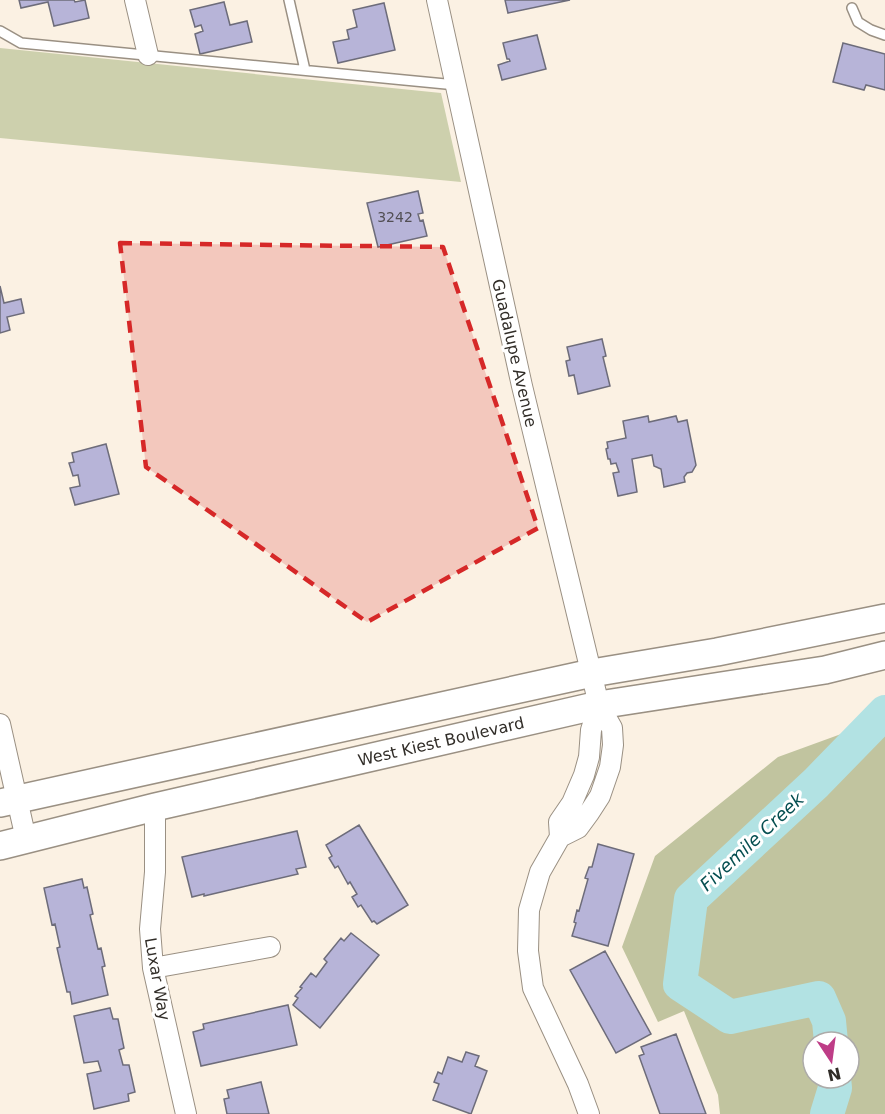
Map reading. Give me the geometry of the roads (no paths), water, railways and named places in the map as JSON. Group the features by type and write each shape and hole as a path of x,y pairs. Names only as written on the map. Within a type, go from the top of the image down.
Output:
{"main road":[{"name":"West Kiest Boulevard","path":"9,801 592,673 717,652 885,618"},
{"name":"West Kiest Boulevard","path":"0,846 155,807 599,705 825,670 885,655"}],"street":[{"path":"135,0 148,55"},
{"name":"Guadalupe Avenue","path":"437,0 522,386 599,705 591,730 589,757 584,775 572,803 559,822 560,837 540,872 529,910 528,951 533,988 578,1084 589,1114"},
{"path":"0,724 9,801 26,840"},
{"name":"Luxar Way","path":"155,807 155,872 150,929 153,968 186,1114"},
{"path":"153,968 270,947"}],"lane":[{"path":"289,0 305,70"},
{"path":"852,8 858,22 885,35"},
{"path":"0,31 21,43 456,85"}],"waterway":[{"name":"Fivemile Creek","path":"830,1030 829,1021 819,998 730,1017 680,984 691,899 816,783 885,712"},
{"name":"Fivemile Creek","path":"827,1114 834,1090"}]}
